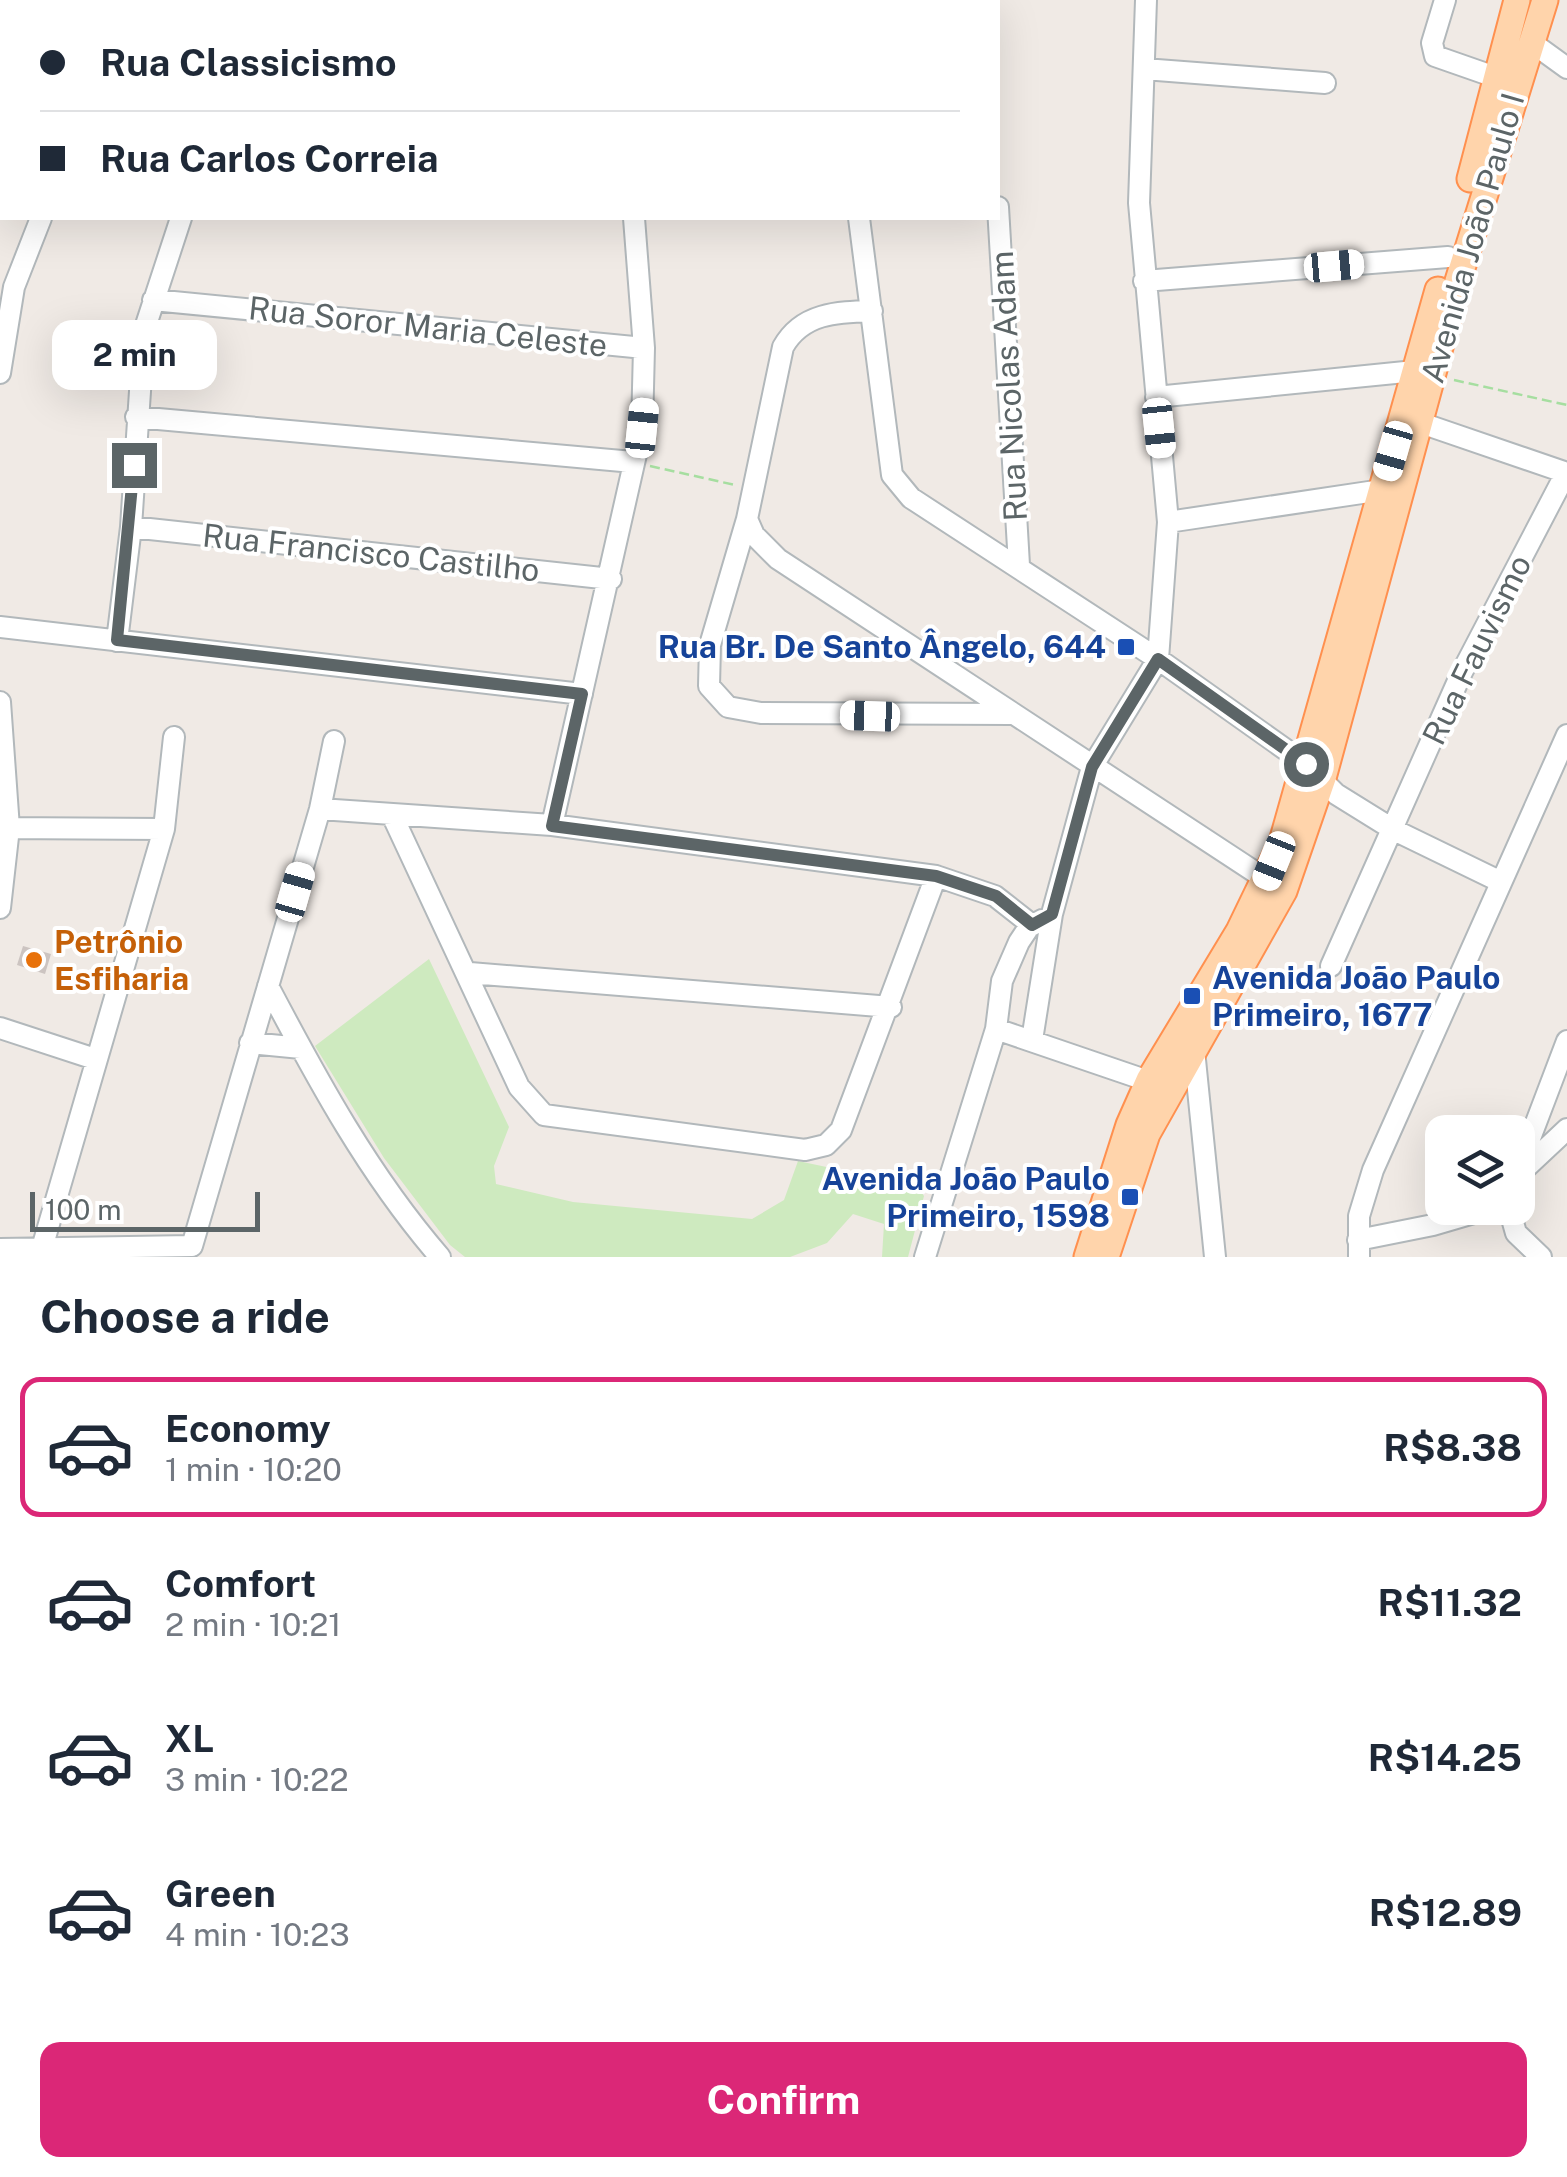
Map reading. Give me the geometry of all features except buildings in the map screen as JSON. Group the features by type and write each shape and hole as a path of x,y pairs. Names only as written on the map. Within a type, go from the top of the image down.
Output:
{"main road":[{"name":"Avenida João Paulo I","path":"1106,1257 1160,1085 1266,880 1315,771 1421,423 1424,373 1448,258 1517,0"},
{"name":"Avenida João Paulo I","path":"1087,1257 1129,1125 1194,1050 1284,892 1382,490 1424,373 1541,1"},
{"path":"1246,960 1266,910 1266,880"}],"street":[{"path":"1032,1040 1052,914 1092,767 1158,659 1168,522 1139,203 1146,0"},
{"path":"1445,0 1432,43 1434,56 1498,78"},
{"path":"1531,42 1567,68"},
{"path":"1144,69 1325,83"},
{"path":"0,373 7,287 39,220"},
{"path":"117,640 131,527 144,331 179,220"},
{"path":"552,826 611,579 644,404 634,220"},
{"path":"859,220 892,475 927,510 1020,565 1158,659 1315,771 1336,794 1394,830 1499,881"},
{"name":"Rua Nicolas Adam","path":"999,220 1020,565"},
{"path":"1144,282 1448,258"},
{"name":"Rua Soror Maria Celeste","path":"153,300 644,348"},
{"path":"872,311 822,316 788,338 747,520 707,660 709,686 728,708 761,713 942,717 1012,714"},
{"path":"1156,397 1424,373"},
{"path":"136,416 635,462"},
{"path":"1421,423 1567,473"},
{"name":"Rua Fauvismo","path":"1331,966 1462,672 1567,473"},
{"path":"1168,522 1382,490"},
{"path":"747,520 754,535 778,559 1266,880"},
{"name":"Rua Francisco Castilho","path":"131,527 611,579"},
{"path":"0,627 582,694"},
{"path":"0,702 4,828 0,908"},
{"path":"1436,1225 1359,1249 1361,1205 1372,1170 1567,735"},
{"path":"42,1248 164,828 174,737"},
{"path":"0,1249 198,1252 250,1042 320,809 334,742"},
{"path":"320,809 552,826 936,876 996,896 1032,925"},
{"path":"392,816 470,973 519,1086 544,1115 804,1150 826,1145 841,1130 891,1007 936,876"},
{"path":"4,828 164,828"},
{"path":"926,1257 996,1029 1002,981 1019,942 1032,925 1052,914"},
{"path":"470,973 891,1007"},
{"path":"268,986 366,1159 440,1257"},
{"path":"0,1028 96,1059"},
{"path":"996,1029 1160,1085"},
{"path":"1535,1127 1567,1041"},
{"path":"250,1042 301,1048"},
{"path":"1194,1050 1215,1257"},
{"path":"1535,1157 1567,1129"},
{"path":"1514,1225 1516,1233 1541,1257"}],"path":[{"path":"1424,373 1567,405"},
{"path":"635,462 751,489"}],"green space":[{"path":"429,959 509,1127 494,1166 496,1184 573,1202 752,1219 784,1200 798,1161 917,1186 924,1196 908,1257 882,1257 884,1224 853,1214 827,1243 790,1257 465,1257 450,1245 384,1158 315,1046"}],"place":[{"name":"Rua Br. De Santo Ângelo, 644","path":"1126,647"},
{"name":"Petrônio Esfiharia","path":"34,960"},
{"name":"Avenida João Paulo Primeiro, 1677","path":"1192,996"},
{"name":"Avenida João Paulo Primeiro, 1598","path":"1130,1197"}],"route":[{"path":"134,465 131,527 117,640 582,694 552,826 936,876 996,896 1032,925 1052,914 1092,767 1158,659 1306,764"}]}
